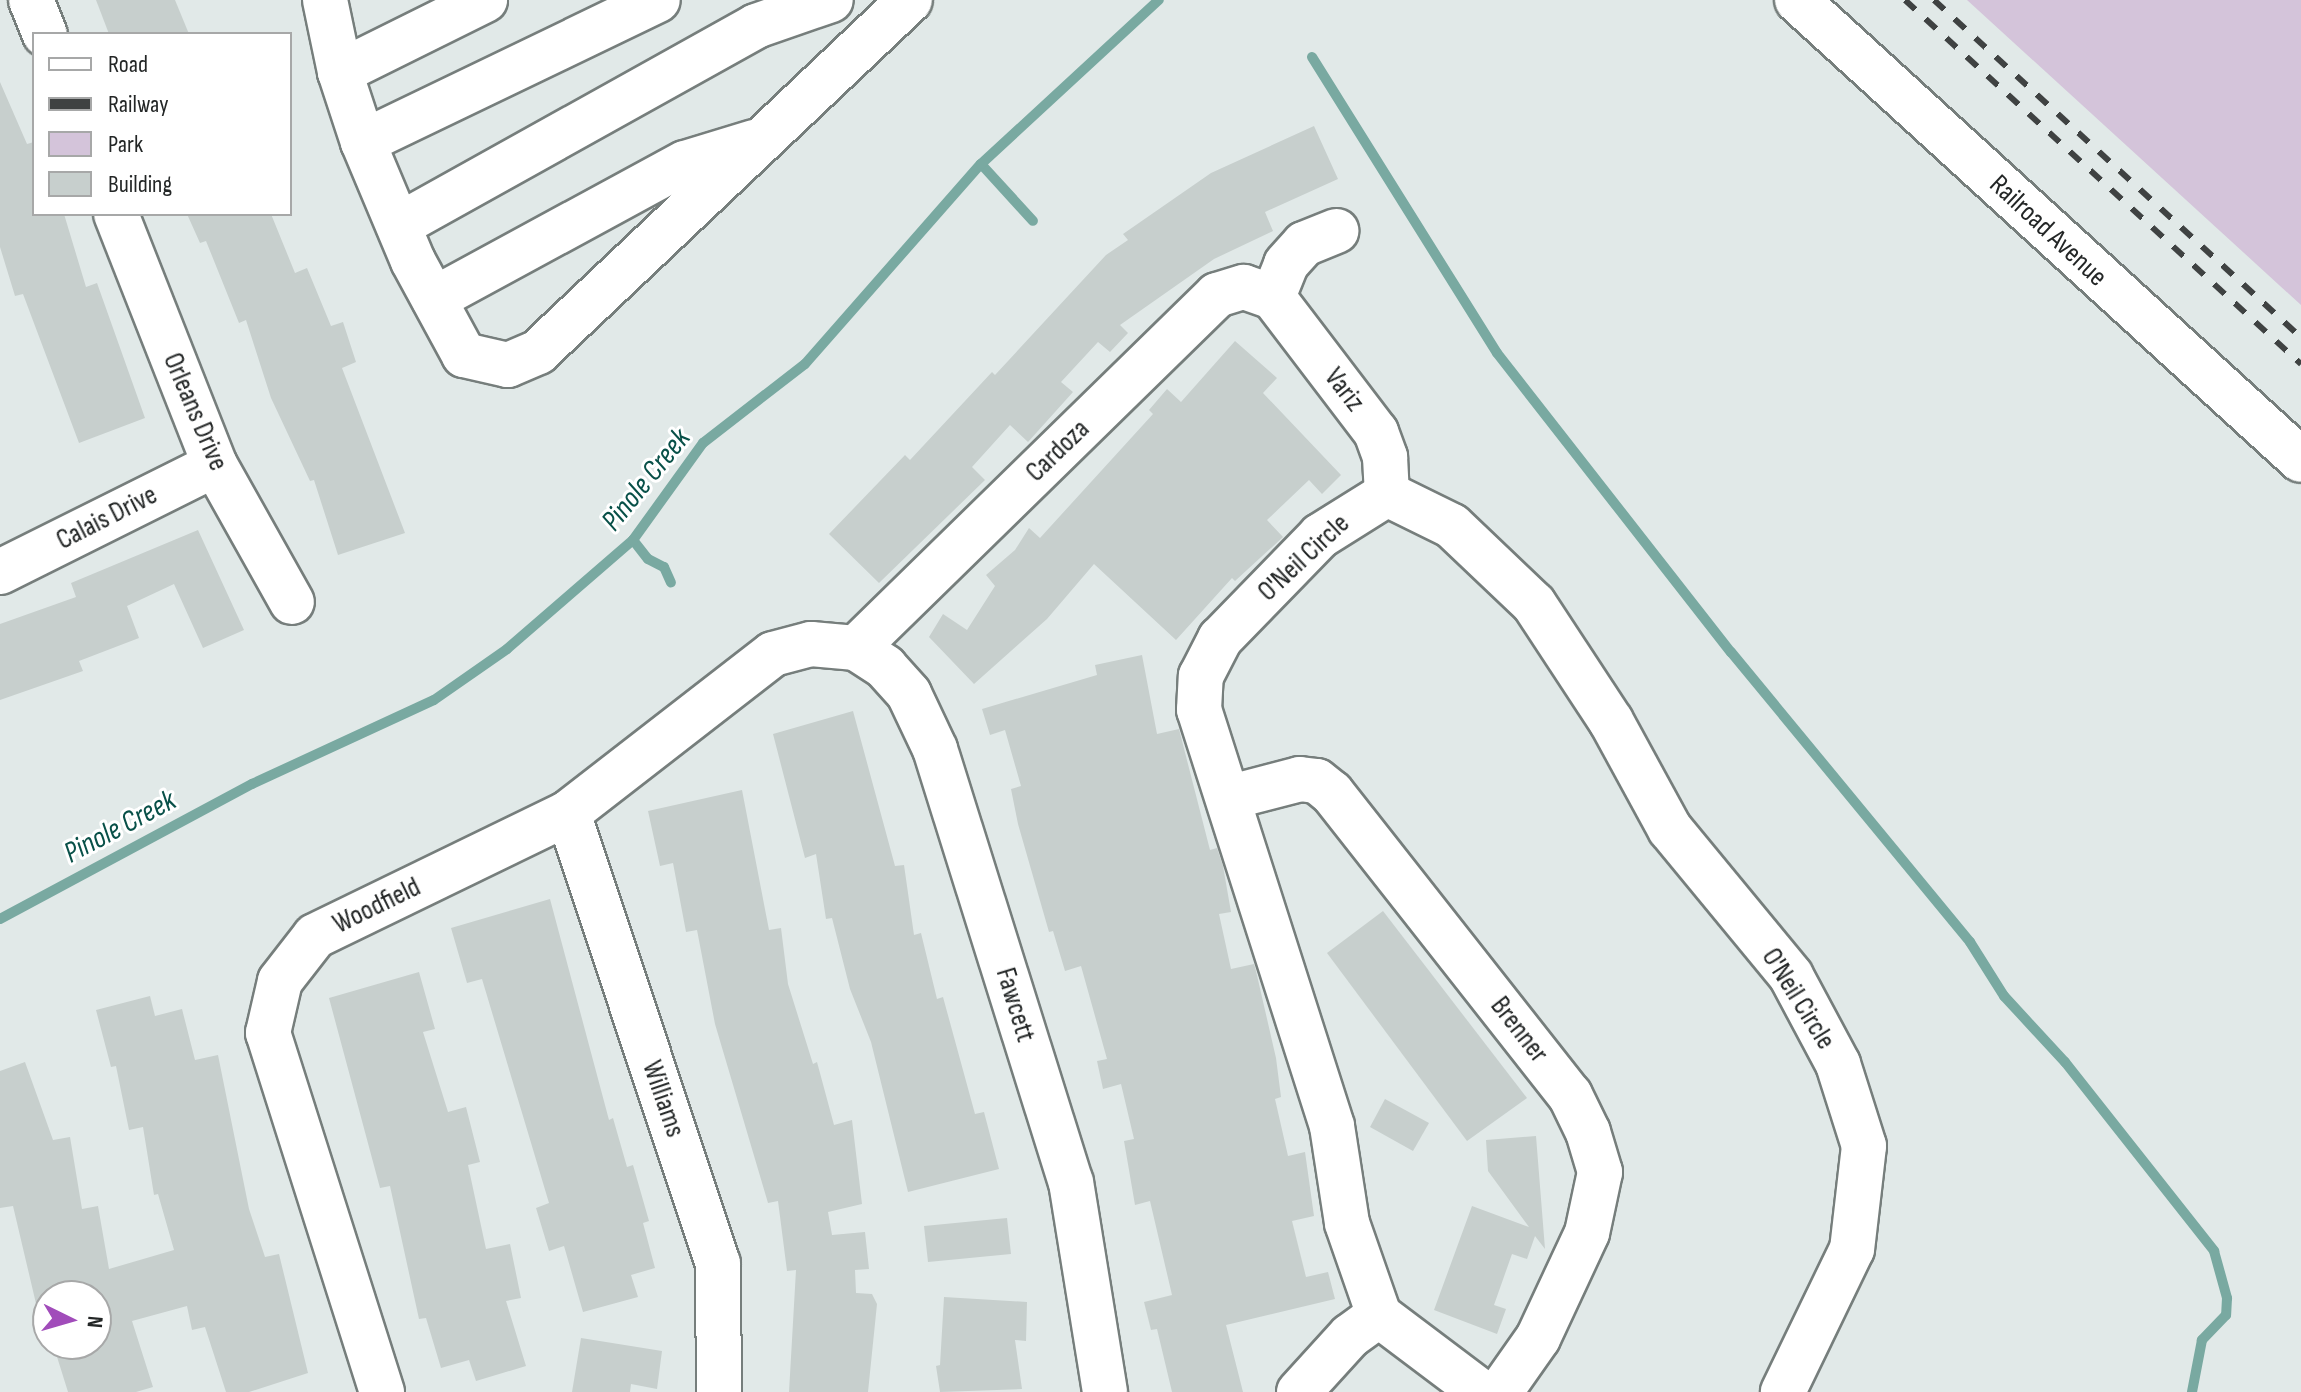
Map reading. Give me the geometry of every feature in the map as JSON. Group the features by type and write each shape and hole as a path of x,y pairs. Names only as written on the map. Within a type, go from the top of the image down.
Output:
{"street":[{"path":"31,0 44,32"},
{"path":"340,72 485,0"},
{"path":"363,142 658,0"},
{"path":"399,225 756,26 831,0"},
{"path":"330,2 340,72 363,142 434,299 464,355 508,365 538,352 910,0"},
{"name":"Railroad Avenue","path":"1797,0 2301,460"},
{"path":"434,299 685,163 764,139"},
{"name":"Orleans Drive","path":"117,216 215,465 292,602"},
{"path":"1273,297 1286,264 1304,244 1337,231"},
{"name":"Cardoza","path":"856,648 1217,295 1244,287 1273,297"},
{"name":"Variz","path":"1273,297 1376,432 1385,457 1387,494"},
{"name":"Calais Drive","path":"0,572 215,465"},
{"name":"O'Neil Circle","path":"1379,1315 1347,1223 1332,1126 1231,797 1199,710 1201,676 1220,639 1320,536 1387,494 1452,526 1534,604 1611,721 1670,829 1791,976 1838,1064 1864,1146 1852,1249 1783,1392"},
{"name":"Woodfield","path":"382,1392 268,1033 280,981 315,936 568,813 773,654 811,644 856,648"},
{"name":"Fawcett","path":"856,648 885,667 909,694 935,749 1071,1182 1105,1392"},
{"name":"Brenner","path":"1231,797 1300,779 1317,781 1332,793 1570,1095 1588,1132 1600,1172 1587,1233 1538,1338 1500,1392"},
{"name":"Williams","path":"568,813 718,1263 719,1392"},
{"path":"1299,1392 1350,1336 1379,1315 1481,1392"}],"green space":[{"path":"1967,0 2301,0 2301,305 1990,21"}],"building":[{"path":"96,0 175,0 188,32 108,32"},
{"path":"0,82 27,144 32,143 32,216 65,216 86,287 97,283 145,418 79,443 23,294 15,296 0,247"},
{"path":"1314,126 1338,179 1265,212 1273,231 1214,259 1120,325 1128,333 1110,352 1098,342 1061,382 1073,392 1028,442 1010,425 972,467 985,480 879,583 829,534 905,455 910,460 992,372 995,375 1106,255 1128,240 1123,234 1211,173"},
{"path":"188,216 272,216 295,273 307,268 331,326 343,322 356,362 342,368 405,533 338,555 314,480 310,481 271,398 246,320 239,323 206,241 200,243"},
{"path":"1235,341 1277,378 1263,393 1341,475 1322,494 1309,480 1267,520 1283,537 1235,581 1232,578 1176,640 1094,564 1047,619 974,684 929,637 943,614 967,630 995,586 986,575 1015,550 1029,528 1040,538 1153,414 1149,410 1167,389 1181,402"},
{"path":"198,530 244,630 203,648 174,584 127,606 139,638 79,661 83,671 0,700 0,624 76,597 71,583"},
{"path":"1142,655 1157,734 1179,729 1210,850 1217,848 1223,866 1231,912 1219,914 1231,969 1254,964 1276,1058 1281,1097 1275,1099 1288,1156 1305,1152 1314,1216 1292,1221 1306,1277 1328,1272 1335,1299 1226,1325 1243,1392 1172,1392 1157,1329 1151,1330 1144,1302 1172,1295 1150,1201 1135,1205 1124,1141 1134,1139 1121,1084 1103,1089 1097,1061 1107,1059 1081,966 1065,971 1053,931 1049,932 1018,824 1011,789 1021,786 1005,730 990,735 982,709 1097,675 1095,665"},
{"path":"853,711 895,866 904,865 914,935 921,933 937,999 943,997 975,1114 984,1112 999,1169 908,1192 871,1042 850,989 832,918 826,919 816,854 805,858 773,734"},
{"path":"742,790 769,930 781,928 788,984 813,1064 817,1062 834,1125 852,1120 862,1204 828,1212 832,1235 865,1232 869,1269 855,1270 856,1293 872,1294 877,1304 868,1392 789,1392 796,1270 787,1271 778,1201 768,1203 715,1024 697,930 686,932 673,863 660,866 648,811"},
{"path":"550,899 609,1120 613,1118 627,1167 633,1165 649,1221 643,1223 655,1268 631,1275 638,1297 583,1312 564,1246 549,1251 536,1208 549,1203 482,979 467,983 451,928"},
{"path":"1383,911 1527,1098 1467,1141 1327,953"},
{"path":"419,972 435,1029 423,1032 448,1112 466,1107 480,1162 468,1165 486,1249 510,1244 521,1298 506,1301 526,1366 476,1381 469,1360 441,1368 426,1318 419,1319 390,1186 380,1188 329,998"},
{"path":"150,996 155,1016 182,1009 195,1060 218,1055 249,1209 265,1257 279,1254 308,1373 249,1392 226,1392 205,1327 192,1330 187,1306 132,1321 153,1387 136,1392 68,1392 58,1360 112,1360 112,1280 32,1280 32,1287 13,1206 0,1208 0,1071 25,1062 53,1140 70,1137 82,1209 98,1206 109,1269 174,1250 158,1194 154,1195 143,1127 129,1130 116,1066 111,1067 96,1010"},
{"path":"1385,1099 1429,1123 1413,1151 1370,1127"},
{"path":"1536,1136 1545,1249 1535,1236 1527,1259 1512,1254 1494,1305 1506,1309 1497,1334 1434,1310 1472,1206 1529,1227 1488,1171 1486,1140"},
{"path":"1007,1218 1011,1254 928,1262 924,1226"},
{"path":"944,1297 1027,1302 1026,1341 1015,1340 1022,1389 940,1392 936,1366 940,1365"},
{"path":"581,1338 662,1351 657,1389 631,1384 630,1392 572,1392"}],"waterway":[{"name":"Pinole Creek","path":"0,919 252,784 434,700 507,649 633,540 703,443 805,364 981,164 1159,0"},
{"path":"1312,57 1497,353 1731,652 1970,942 2004,996 2065,1062 2214,1251 2227,1298 2226,1315 2202,1340 2192,1392"},
{"path":"981,164 1033,221"},
{"path":"633,540 648,559 664,567 671,583"}],"railway":[{"path":"1905,0 2301,364"},
{"path":"1934,0 2301,338"}]}
